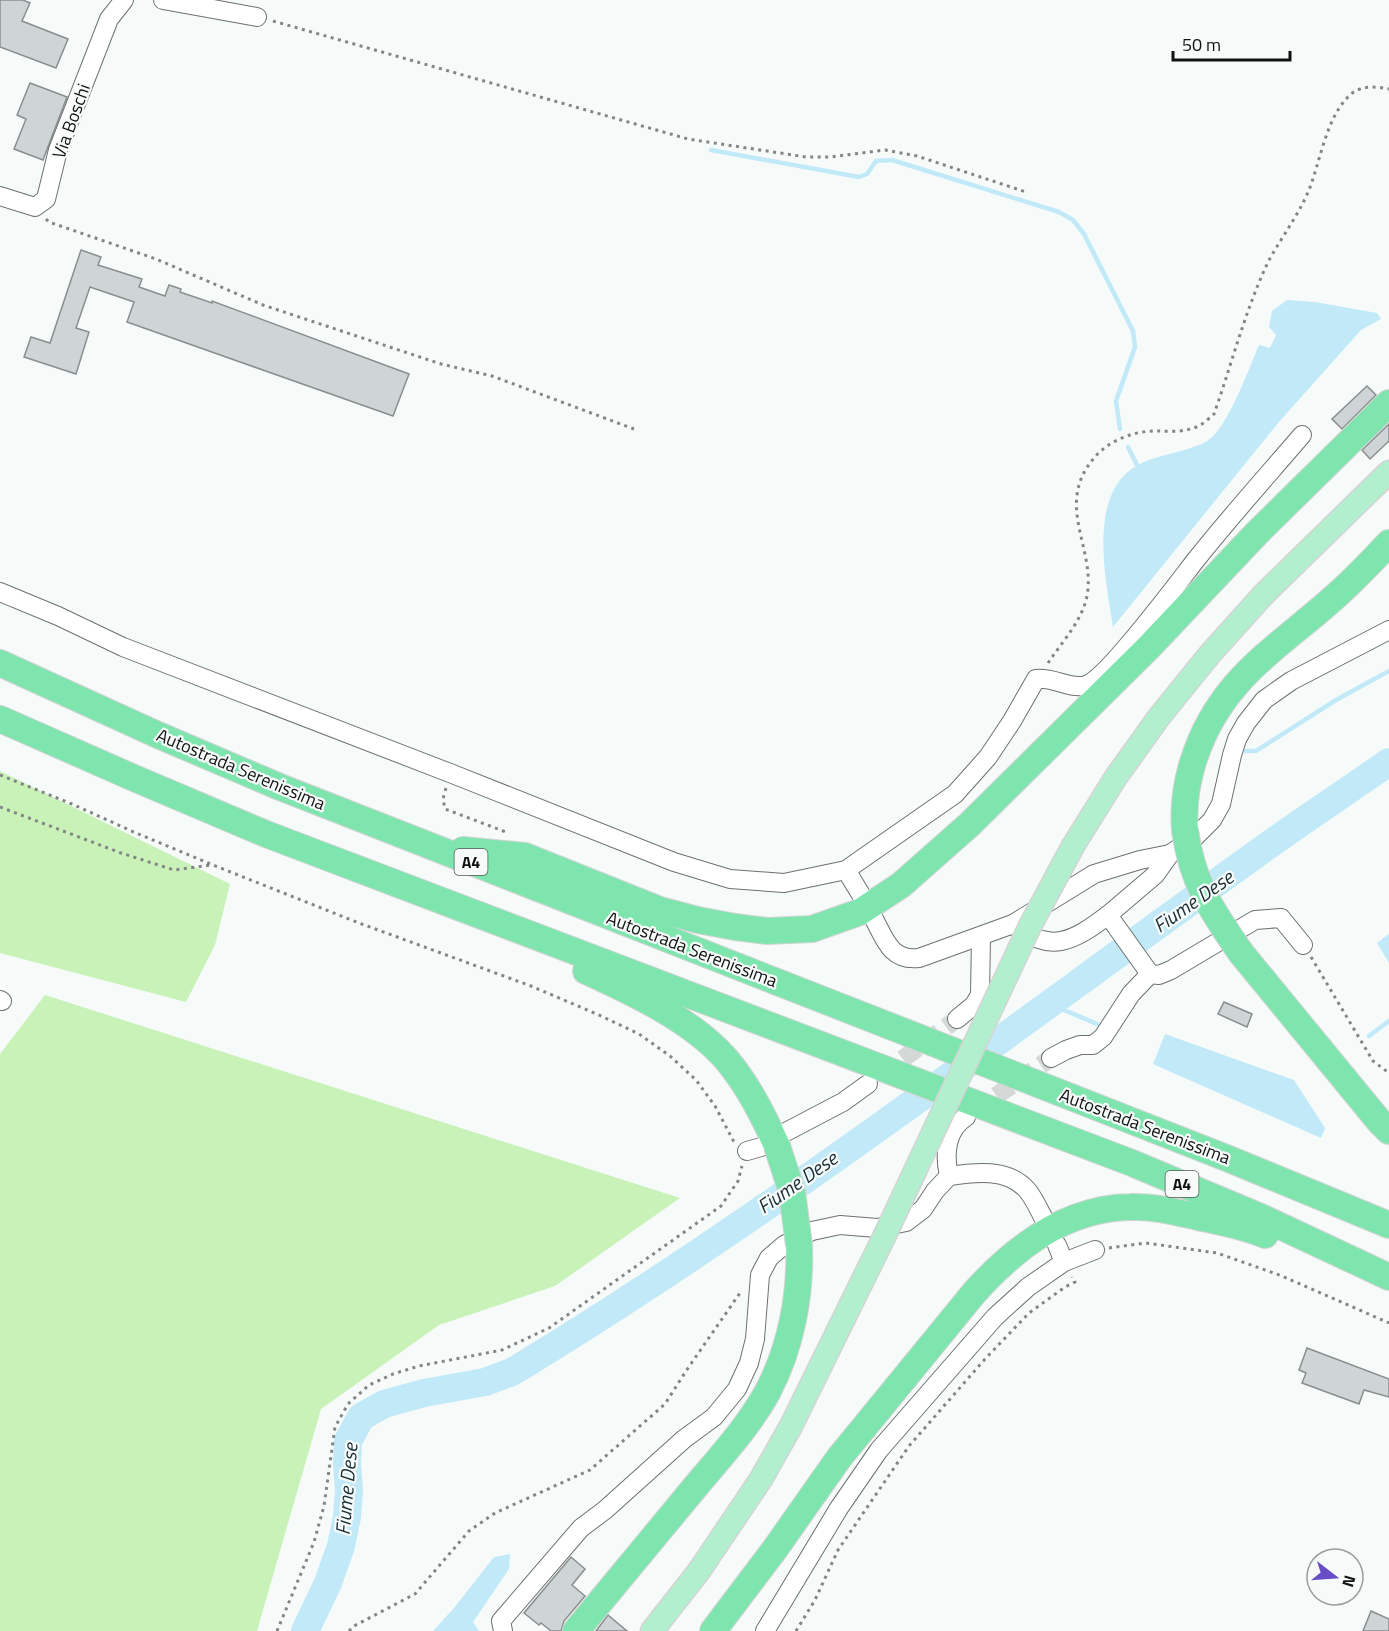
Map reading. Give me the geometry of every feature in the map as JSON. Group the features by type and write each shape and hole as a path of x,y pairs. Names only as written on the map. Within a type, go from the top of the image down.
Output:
{"highway":[{"path":"436,848 525,856 660,910 735,927 767,931 812,929 860,912 901,885 970,824 1148,648 1257,533 1389,403"},
{"path":"1389,543 1338,595 1255,663 1223,698 1210,719 1196,751 1187,781 1184,813 1189,855 1207,902 1241,953 1389,1131"},
{"name":"Autostrada Serenissima","path":"0,663 158,735 280,787 1229,1159 1389,1225"},
{"name":"A4","path":"0,719 267,834 919,1081 969,1109 1132,1163 1263,1218 1389,1277"},
{"path":"417,892 479,927 588,972 675,1017 709,1042 741,1079 759,1106 767,1144 792,1192 800,1266 792,1325 786,1347 767,1392 740,1434 576,1631"},
{"path":"713,1631 775,1549 839,1458 974,1293 1010,1257 1046,1230 1066,1220 1109,1208 1165,1209 1262,1233 1333,1265 1389,1277"}],"main road":[{"path":"652,1631 699,1571 761,1479 791,1426 885,1234 1030,926 1073,846 1116,777 1159,717 1210,654 1264,594 1389,472"}],"street":[{"name":"Via Boschi","path":"34,207 45,199 58,150 109,19 124,0"},
{"path":"163,0 257,17"},
{"path":"0,196 34,207"},
{"path":"0,592 123,647 674,862 729,879 784,883 846,870 955,794 988,757 1036,679 1048,678 1071,686 1086,685 1096,678 1126,646 1302,435"},
{"path":"1013,924 1038,941 1069,940 1112,921 1155,875 1170,854 1194,838 1217,813 1224,795 1237,740 1246,723 1264,700 1291,681 1389,630"},
{"path":"873,917 897,956 906,960 919,958 1013,924 1094,874 1140,860 1170,854"},
{"path":"846,870 863,898"},
{"path":"1112,921 1147,970 1159,975 1255,920 1281,918 1303,945"},
{"path":"957,1019 974,1005 980,995 981,936"},
{"path":"1051,1058 1073,1047 1093,1045 1103,1037 1147,970"},
{"path":"767,1144 843,1102 868,1084"},
{"path":"950,1176 945,1160 948,1141 956,1123 969,1109"},
{"path":"503,1631 501,1621 581,1528 605,1510 684,1439 714,1417 737,1389 755,1339 760,1275 768,1258 784,1245 812,1231 840,1225 877,1228 906,1222 923,1209 935,1191 950,1176 974,1172 1002,1175 1016,1180 1027,1190 1044,1219"},
{"path":"1057,1245 1064,1262"},
{"path":"765,1631 838,1508 879,1450 995,1317 1028,1287 1064,1262 1095,1250"}],"path":[{"path":"257,17 688,139 806,157 830,157 885,150 917,156 1026,192"},
{"path":"1036,679 1081,615 1087,596 1088,577 1076,511 1077,491 1093,459 1107,446 1125,437 1153,431 1186,430 1200,425 1214,414 1257,288 1269,261 1308,193 1337,111 1347,97 1359,89 1375,86 1389,89"},
{"path":"34,207 49,222 156,259 263,305 441,364 492,376 634,429"},
{"path":"450,773 443,799 445,809 511,834"},
{"path":"0,775 213,865 359,923 531,986 639,1034 670,1056 696,1080 715,1106 738,1149 767,1144"},
{"path":"0,807 121,853 174,870 213,865"},
{"path":"1303,945 1373,1061 1389,1073"},
{"path":"277,1631 314,1542 324,1506 335,1426 348,1404 369,1385 393,1374 419,1366 502,1350 549,1328 721,1206 767,1144"},
{"path":"1095,1250 1146,1243 1216,1253 1282,1276 1389,1323"},
{"path":"796,1631 815,1600 838,1550 909,1446 985,1359 1029,1313 1075,1282 1064,1262"},
{"path":"349,1631 354,1626 415,1594 469,1531 495,1513 590,1470 665,1404 739,1293 751,1280 760,1275"}],"green space":[{"path":"0,771 230,884 215,945 186,1002 0,953"},
{"path":"45,995 680,1198 555,1286 439,1325 321,1409 257,1631 0,1631 0,1054"}],"water":[{"path":"1287,300 1315,302 1377,313 1381,319 1361,330 1278,423 1113,627 1103,539 1105,516 1111,496 1122,478 1138,465 1200,445 1215,435 1237,398 1259,345 1270,348 1276,335 1269,327 1272,311"},
{"path":"1389,934 1389,963 1377,943"},
{"path":"1165,1034 1294,1080 1325,1128 1321,1138 1153,1064"},
{"path":"510,1554 509,1569 473,1622 479,1631 433,1631 494,1557"}],"building":[{"path":"0,0 23,0 30,3 22,21 68,39 56,68 0,47"},
{"path":"30,83 67,97 43,160 14,149 26,119 17,115"},
{"path":"81,250 101,257 98,265 142,279 139,287 165,296 169,285 181,289 180,292 212,303 212,301 409,374 393,416 127,322 134,302 90,287 76,328 89,332 76,374 24,357 31,337 50,343"},
{"path":"1367,386 1376,395 1342,429 1332,419"},
{"path":"1389,424 1389,441 1370,459 1362,450"},
{"path":"1224,1002 1252,1014 1247,1027 1218,1014"},
{"path":"1307,1348 1389,1379 1389,1397 1364,1390 1359,1404 1302,1383 1306,1373 1299,1370"},
{"path":"571,1557 585,1569 572,1585 585,1596 564,1621 561,1631 551,1631 524,1613"},
{"path":"1371,1611 1389,1619 1389,1631 1363,1631"},
{"path":"608,1615 627,1631 596,1631"}],"waterway":[{"path":"711,150 859,177 867,174 876,161 892,160 1059,212 1073,220 1084,234 1133,331 1135,347 1116,401 1120,429"},
{"path":"1128,447 1137,465"},
{"path":"1246,751 1256,751 1336,700 1389,671"},
{"name":"Fiume Dese","path":"305,1631 328,1583 341,1546 347,1517 349,1490 348,1441 361,1417 384,1404 424,1393 485,1382 512,1372 607,1313 793,1188 1265,847 1389,762"},
{"path":"1050,1004 1097,1024"},
{"path":"1369,1036 1389,1021"}],"tunnel":[{"path":"881,1075 957,1019"},
{"path":"974,1111 1051,1058"}]}
